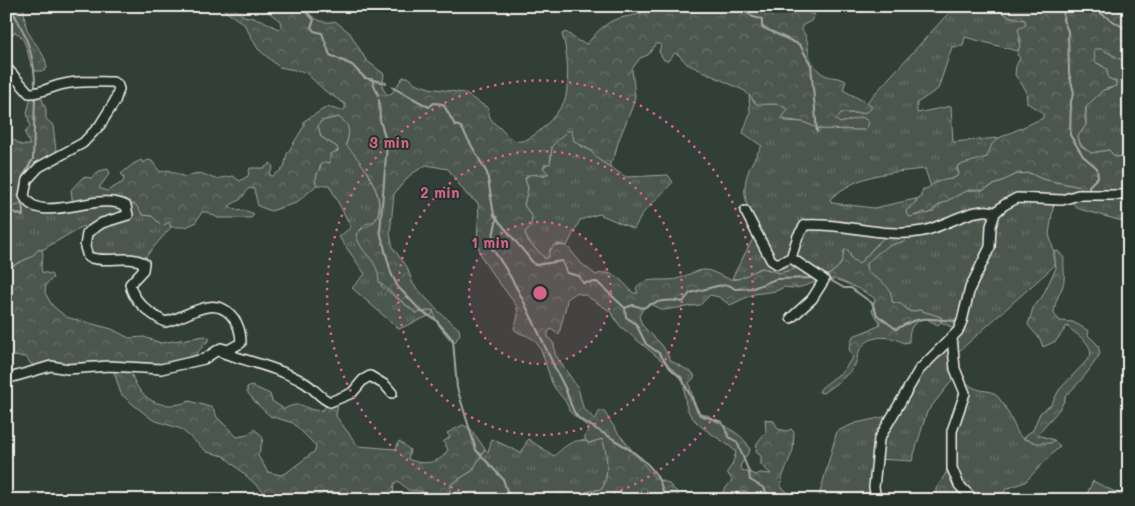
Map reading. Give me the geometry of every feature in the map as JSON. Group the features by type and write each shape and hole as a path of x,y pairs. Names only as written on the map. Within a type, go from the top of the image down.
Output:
{"street":[{"path":"6,68 29,93 36,93 61,84 81,82 113,82 117,84 118,89 115,101 100,125 83,144 39,168 26,180 24,196 31,206 41,210 96,202 119,202 126,206 128,215 102,222 87,233 84,247 88,257 100,261 138,260 144,263 143,270 130,284 131,292 152,315 165,322 197,309 217,306 225,309 238,324 241,343 228,350 221,348 216,350 204,360 162,369 109,366 68,369 51,366 6,379"},
{"path":"876,500 874,487 879,439 919,370 952,338 962,321 970,288 987,258 990,247 991,226 995,213 1004,205 1017,198 1062,200 1078,195 1129,195"},
{"path":"745,212 771,260 777,264 791,258 798,236 805,225 904,234 926,231 978,211 991,210 995,213"},
{"path":"791,258 824,280 812,299 791,318"},
{"path":"952,338 955,369 965,393 952,431 952,468 960,485 974,500"},
{"path":"216,350 290,376 330,402 352,393 363,380 370,376 385,384 392,393"}],"green space":[{"path":"6,6 23,6 28,31 46,62 47,68 44,71 35,71 20,35 15,32 6,41 8,20"},
{"path":"225,6 232,6 244,16 262,20 278,29 281,26 280,21 261,6 302,6 317,19 325,22 335,21 350,33 366,60 384,74 382,87 387,95 392,93 403,77 408,77 415,83 429,88 464,93 488,108 494,123 510,137 517,141 523,141 546,125 564,102 568,73 566,49 562,34 566,32 578,41 587,44 599,30 610,22 638,14 651,6 800,6 810,14 815,14 811,21 803,25 801,29 805,34 809,54 815,66 823,74 846,81 843,90 871,105 871,109 864,113 841,113 836,120 840,123 862,117 869,122 866,130 820,129 803,122 781,119 788,110 781,105 757,104 745,91 687,64 675,53 668,61 664,60 659,52 661,44 656,44 648,55 640,58 632,69 635,96 633,105 610,167 599,160 590,150 574,141 572,132 568,130 552,146 550,164 545,164 543,168 549,174 527,175 525,179 528,188 524,205 532,217 531,226 525,232 526,236 530,244 545,259 549,257 549,253 554,245 567,246 582,264 596,275 607,273 617,277 633,293 638,293 636,288 640,284 651,280 680,278 702,270 734,280 762,268 780,273 802,267 828,275 840,265 844,250 848,250 851,258 859,264 885,236 905,237 905,242 893,244 879,252 866,264 867,272 884,283 890,291 892,302 901,304 910,312 919,310 941,317 941,322 938,325 925,318 917,322 912,327 909,342 904,343 886,337 868,341 860,350 856,364 850,372 823,393 819,392 821,388 843,371 853,357 849,349 853,336 879,326 880,322 872,311 875,299 855,287 837,280 827,279 798,288 784,287 776,291 754,294 730,305 719,297 710,295 700,305 663,310 651,304 643,309 639,316 642,325 662,345 671,361 693,373 695,377 689,383 696,410 703,415 708,415 738,434 747,444 750,450 740,466 742,470 756,475 760,473 771,474 761,465 761,456 756,452 757,443 766,432 765,419 774,421 778,429 787,431 791,429 794,432 793,450 782,478 781,487 798,500 756,500 751,494 744,492 734,493 738,500 711,500 722,493 732,480 727,472 732,465 736,452 694,420 685,402 683,378 620,326 610,311 585,295 576,293 567,299 559,335 551,329 548,333 548,337 554,344 555,354 578,388 583,407 595,420 599,412 603,410 618,433 655,478 668,483 678,493 678,500 578,500 586,492 602,489 604,484 607,465 606,451 602,439 589,443 585,440 589,428 569,411 565,401 553,385 544,357 536,342 514,329 518,316 517,307 488,268 480,251 478,203 467,195 448,169 426,165 410,175 394,194 390,234 393,248 407,267 413,284 438,311 459,329 460,334 455,342 451,341 437,323 433,310 416,313 379,282 376,266 361,247 356,234 377,218 379,200 376,189 365,169 346,145 348,129 345,123 338,117 321,121 318,126 321,137 337,147 338,151 330,154 330,163 325,162 321,164 315,181 317,185 296,203 271,211 258,206 254,189 249,188 241,199 229,206 236,210 254,214 251,218 218,218 207,212 202,212 195,223 186,227 171,227 169,222 162,226 152,216 143,215 135,204 73,206 71,190 83,177 92,178 99,171 108,169 110,173 99,188 107,191 123,182 124,177 121,174 141,160 144,163 148,160 152,161 160,172 168,170 185,177 201,174 215,179 233,176 240,181 248,176 250,168 264,168 271,163 273,168 269,175 273,176 284,168 287,154 304,126 304,121 327,107 342,111 345,109 345,104 325,91 305,72 279,67 258,49 244,24 225,11"},
{"path":"955,6 992,6 1008,16 1025,20 1026,25 1019,38 1020,47 1017,51 965,37 963,46 952,47 938,89 917,103 917,113 951,106 953,142 999,138 989,154 987,157 956,169 959,174 956,177 938,182 931,187 925,169 899,172 863,179 841,190 830,199 832,203 874,208 920,198 916,200 915,216 933,212 939,205 969,190 983,190 1017,174 1030,173 1042,179 1081,187 1089,195 1054,202 1049,234 1055,265 957,353 960,369 968,384 995,394 998,397 1019,435 1024,439 1051,443 1054,440 1060,446 1025,482 1006,489 999,500 974,500 950,474 946,473 949,445 962,396 954,378 927,412 912,461 878,459 876,500 818,500 837,431 856,423 893,415 908,387 959,331 941,322 941,317 919,310 911,312 900,304 891,302 891,296 886,287 867,272 865,264 879,250 896,243 878,243 858,265 851,258 850,254 843,254 844,259 836,270 828,275 798,268 780,273 762,268 740,279 732,278 757,231 751,219 745,197 746,178 762,146 743,133 750,113 749,94 756,103 779,105 788,109 782,116 785,121 803,122 820,129 866,130 844,122 840,123 836,120 841,113 864,113 871,105 867,102"},
{"path":"992,6 1129,6 1129,64 1102,49 1094,49 1095,62 1107,69 1108,78 1116,82 1116,86 1103,90 1086,107 1086,125 1078,136 1080,145 1091,153 1109,150 1115,157 1129,156 1129,223 1079,209 1068,199 1089,194 1081,187 1042,179 1030,173 1017,174 983,190 969,190 939,205 928,214 924,212 911,217 907,215 906,211 920,198 923,189 940,181 954,178 959,174 957,166 987,157 992,144 999,138 1043,118 1043,113 1027,103 1026,90 1015,75 1016,66 1020,58 1017,55 1021,42 1018,29 1026,25 1025,20 1008,16"},
{"path":"1098,47 1129,64 1129,156 1115,157 1109,150 1091,153 1079,142 1078,136 1086,125 1086,107 1103,90 1112,88 1112,80 1107,78 1103,66 1095,62 1094,49"},
{"path":"32,93 40,93 46,110 46,119 53,125 57,158 28,178 26,203 12,207 6,212 6,142 14,140 21,145 30,145 25,133 30,126 27,113"},
{"path":"338,117 347,125 348,136 346,144 366,170 379,202 375,221 366,224 356,234 362,247 377,264 381,286 416,313 433,310 433,314 399,329 352,288 365,274 339,237 351,227 329,185 317,185 315,181 320,167 326,158 333,152 338,151 337,147 321,137 318,126 321,121"},
{"path":"568,130 572,131 581,146 590,150 599,160 626,177 668,175 673,182 643,213 634,229 599,214 580,220 567,246 558,244 550,249 549,258 545,259 530,244 525,232 530,226 532,217 524,205 528,188 525,179 531,174 545,176 543,168 551,160 552,146"},
{"path":"26,203 73,206 131,203 136,204 143,215 152,216 162,226 170,221 171,227 142,261 102,260 86,252 89,235 83,226 42,250 38,250 31,257 6,269 6,212 12,206"},
{"path":"38,250 42,250 43,253 42,272 51,274 53,278 46,284 45,293 52,305 66,317 112,329 129,338 144,337 161,343 205,336 210,339 190,360 169,368 130,369 134,380 145,396 160,404 170,405 190,401 213,408 217,417 237,437 247,435 254,429 263,439 258,456 268,472 281,475 286,473 315,451 316,446 293,423 270,416 247,392 247,387 252,386 270,394 272,401 284,409 301,405 312,410 323,410 329,402 338,404 336,416 358,446 396,449 399,441 410,450 408,459 413,461 425,463 441,458 448,449 443,442 450,437 447,433 463,425 471,429 485,449 472,471 451,484 448,500 426,500 428,497 421,491 408,490 398,481 394,484 393,500 352,500 331,492 318,495 319,500 269,500 263,491 224,456 207,452 181,429 153,420 121,394 112,365 37,367 31,364 26,357 6,356 6,269 31,257"},
{"path":"1058,251 1064,258 1064,283 1054,309 1054,314 1060,321 1073,322 1089,331 1088,335 1098,345 1100,354 1084,376 1066,395 1058,411 1038,435 1054,440 1051,443 1037,443 1024,439 1033,430 1040,413 1051,405 1059,390 1090,357 1091,352 1087,343 1067,326 1056,341 1043,347 1040,339 1028,325 1033,308 1042,297 1056,268 1054,252"},
{"path":"492,439 521,453 528,439 554,456 575,441 589,443 602,439 606,451 607,464 606,478 602,489 586,492 578,500 448,500 451,484 472,471 485,449 488,452"},
{"path":"946,473 950,474 974,500 940,500 936,489"},
{"path":"1093,481 1129,499 1129,500 1084,500"}],"waterway":[{"path":"9,6 25,35 34,67 35,89"},
{"path":"301,6 314,20 311,27 314,31 322,33 330,55 352,65 365,78 386,83"},
{"path":"737,6 753,17 762,19 762,27 800,45 811,65 817,132"},
{"path":"1064,6 1063,20 1068,31 1069,73 1074,93 1071,101 1070,135 1083,156 1097,168 1098,177 1089,186 1089,193"},
{"path":"1096,6 1097,11 1129,31"},
{"path":"372,79 378,95"},
{"path":"392,87 429,107 434,103 443,104 455,125 461,127 487,173 494,215 535,265 562,261 567,273 579,276 583,283 597,282 625,308 626,317 636,324 646,344 659,353 670,368 682,379 700,415 722,422 729,437 737,442 749,472 750,480 764,488 767,494 786,500"},
{"path":"21,192 23,177 33,159 35,98"},
{"path":"379,100 380,120 387,144 380,231 391,273 398,287 422,312 435,319 453,340 457,388 476,450 503,479 510,500"},
{"path":"6,209 23,216 22,199"},
{"path":"497,217 491,247 522,298 575,413 583,421 627,448 648,465 662,487 664,500"},
{"path":"625,308 633,305 643,308 662,301 683,302 690,293 717,286 729,285 735,289 753,288 776,279 814,278"},
{"path":"826,280 830,280 844,288 851,288 872,303 877,315 896,329 920,319 958,321"}]}
